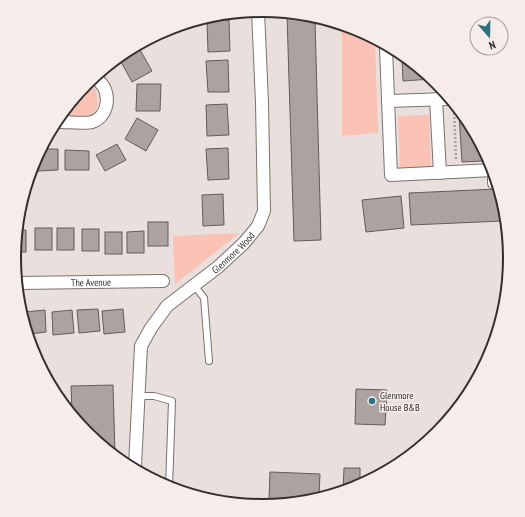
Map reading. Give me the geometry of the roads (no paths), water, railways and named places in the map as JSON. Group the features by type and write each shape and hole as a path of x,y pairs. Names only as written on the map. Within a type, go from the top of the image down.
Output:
{"street":[{"name":"Glenmore Wood","path":"135,464 141,346 151,328 167,306 218,267 244,243 258,226 264,211 258,17"},
{"path":"386,51 391,175 456,172 489,175"},
{"path":"63,122 92,122 101,116 106,107 106,91 100,80"},
{"path":"388,101 443,98"},
{"path":"436,99 440,173"},
{"name":"The Avenue","path":"23,284 163,281"}],"lane":[{"path":"194,285 204,298 209,361"},
{"path":"139,396 154,396 172,400 169,482"}],"place":[{"name":"Glenmore House B&B","path":"372,401"}]}
